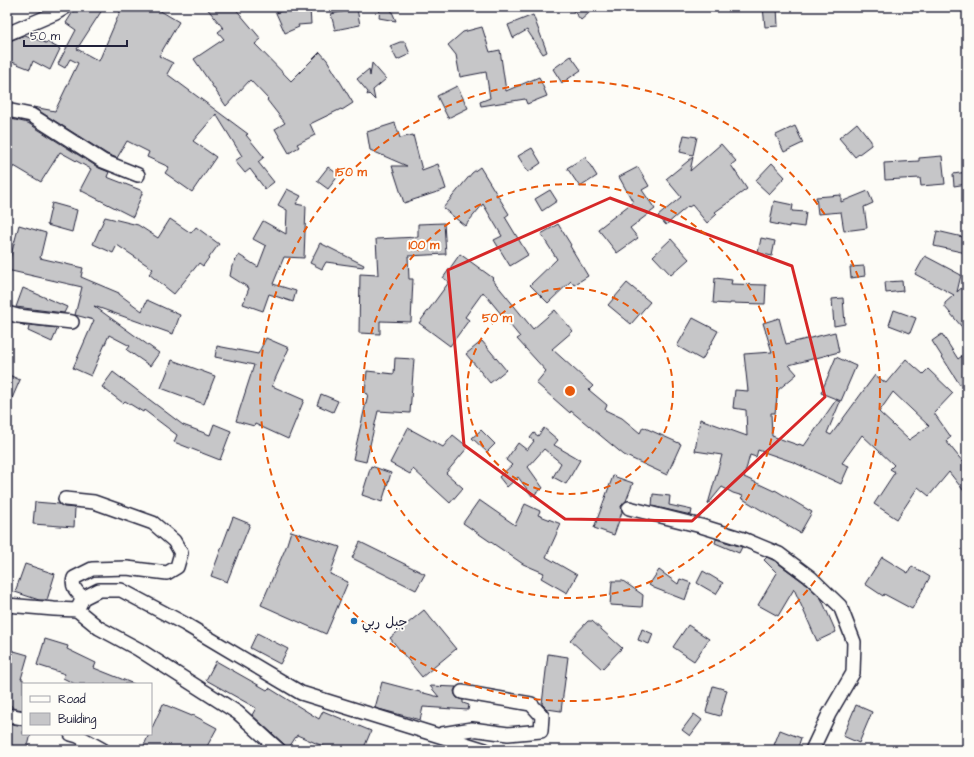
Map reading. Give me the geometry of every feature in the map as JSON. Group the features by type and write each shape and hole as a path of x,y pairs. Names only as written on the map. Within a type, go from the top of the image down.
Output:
{"street":[{"path":"7,34 56,13 66,7"},
{"path":"7,110 31,115 104,161 138,175"},
{"path":"7,313 18,316 72,322"},
{"path":"65,499 94,502 153,523 174,541 181,554 177,567 167,573 127,568 92,569 74,578 74,588 80,604 99,628 138,649 238,713 279,750"},
{"path":"630,508 702,526 743,539 779,554 811,578 840,606 854,642 853,673 829,714 812,750"},
{"path":"7,605 54,609 80,604 99,590 121,590 185,624 301,693 485,750"},
{"path":"438,735 472,729 508,734 541,731 542,716 531,704 462,692"},
{"path":"7,715 22,718"},
{"path":"74,735 103,750"}],"highlighted area":[{"path":"610,198 792,266 825,397 692,521 565,519 464,445 448,270"}],"building":[{"path":"76,7 104,7 77,49 99,61 122,7 154,7 179,22 159,56 173,63 167,74 248,134 246,135 264,157 258,162 274,182 265,189 250,169 245,173 235,161 242,156 216,114 193,141 216,157 192,192 165,173 169,167 147,157 149,152 127,141 117,158 107,154 33,107 55,111 78,63 70,59 65,68 58,64 76,30 66,23"},
{"path":"206,7 234,7 261,39 255,44 291,81 320,52 327,60 353,103 342,110 341,109 310,124 315,135 297,144 299,147 289,153 275,129 285,123 267,100 268,99 250,80 226,106 194,59 224,39 218,32 223,28"},
{"path":"380,7 390,7 396,21 379,18"},
{"path":"570,7 596,7 581,20"},
{"path":"763,7 777,7 778,26 765,27"},
{"path":"310,9 311,24 298,25 299,27 285,33 276,13 284,10"},
{"path":"357,9 360,25 335,30 331,14"},
{"path":"533,15 547,52 543,54 527,30 513,38 508,25"},
{"path":"482,27 490,52 500,50 506,91 539,77 547,96 527,104 525,99 481,106 480,102 490,98 486,72 460,77 456,55 448,45 463,32"},
{"path":"25,35 46,43 47,42 60,49 50,70 33,61 30,69 7,60 7,42"},
{"path":"400,42 405,42 410,54 397,60 390,46"},
{"path":"571,56 581,70 562,83 553,69"},
{"path":"372,63 386,79 373,90 375,100 369,94 367,95 368,92 357,79 369,69 370,76"},
{"path":"457,86 468,108 448,118 437,96"},
{"path":"11,119 28,123 99,168 109,172 107,177 143,191 133,217 80,190 91,169 60,152 41,182 14,166 7,177 7,121 11,123"},
{"path":"395,123 400,138 413,135 422,170 438,164 446,189 404,203 392,166 407,166 370,150 367,132"},
{"path":"857,123 871,141 871,145 855,157 839,138"},
{"path":"795,126 803,143 784,152 776,135"},
{"path":"684,135 697,137 693,155 680,152"},
{"path":"721,144 736,161 731,165 747,189 715,212 717,214 707,223 692,205 689,207 688,206 666,225 658,216 681,197 666,179 693,157 690,171"},
{"path":"532,148 541,163 528,172 518,156"},
{"path":"942,156 945,184 921,186 920,178 885,180 884,163 919,161 919,158"},
{"path":"585,157 597,176 580,187 567,168"},
{"path":"772,163 785,177 769,194 755,181"},
{"path":"328,167 339,175 328,189 317,181"},
{"path":"480,167 509,214 505,217 528,255 510,266 494,240 502,236 483,204 465,226 443,208 472,173"},
{"path":"638,167 649,186 642,190 655,209 630,228 638,238 617,253 598,229 633,202 619,177"},
{"path":"967,172 967,184 954,186 953,174"},
{"path":"287,189 301,196 296,204 306,206 304,258 284,257 273,284 296,291 293,302 269,294 263,311 243,304 249,288 230,276 232,266 239,255 258,267 266,246 253,239 263,221 286,234 287,210 278,205"},
{"path":"550,190 557,201 542,211 535,199"},
{"path":"868,191 873,203 864,207 867,228 844,231 841,212 818,214 816,197 841,195 841,202"},
{"path":"774,201 793,205 792,211 806,212 804,227 789,225 789,227 770,223"},
{"path":"52,203 77,210 72,232 47,225"},
{"path":"105,217 138,225 158,238 170,219 191,233 196,227 219,244 203,266 199,263 174,294 149,274 153,269 117,245 113,253 93,244"},
{"path":"444,223 446,254 408,256 409,279 413,279 411,322 380,321 380,334 359,333 360,274 378,275 376,239 418,237 418,224"},
{"path":"558,224 588,276 574,285 571,281 548,303 530,285 557,259 541,234"},
{"path":"19,225 46,233 40,258 83,268 81,277 119,293 142,311 147,300 180,315 173,334 94,306 159,353 150,366 127,350 130,346 109,335 91,376 73,368 94,320 75,315 82,287 7,270"},
{"path":"937,231 967,238 966,253 934,246"},
{"path":"761,238 775,241 772,256 758,253"},
{"path":"671,239 689,259 671,275 653,256"},
{"path":"320,243 364,265 363,267 326,262 322,269 310,263"},
{"path":"460,254 493,278 492,279 533,329 555,310 573,331 552,349 593,386 589,390 607,405 605,410 622,418 640,433 643,427 681,444 667,475 624,455 571,411 570,413 536,383 546,371 517,339 520,337 483,292 465,317 469,320 450,346 419,323 449,282 443,278"},
{"path":"925,256 961,275 957,292 967,283 967,333 945,307 945,303 954,295 915,274"},
{"path":"864,266 865,276 851,278 850,267"},
{"path":"715,278 732,280 731,284 766,285 765,304 713,303"},
{"path":"902,281 903,291 886,293 885,282"},
{"path":"627,283 650,302 631,324 608,305"},
{"path":"23,288 67,307 64,313 16,307"},
{"path":"843,298 845,324 834,326 832,299"},
{"path":"894,310 916,318 910,333 889,325"},
{"path":"693,318 718,331 702,360 677,346"},
{"path":"779,318 786,344 835,332 839,352 789,365 797,374 778,390 775,413 771,413 772,436 804,446 836,400 840,402 827,433 831,435 875,375 886,383 906,359 923,374 928,369 953,393 934,413 951,437 946,441 967,467 967,495 949,472 929,496 918,487 897,519 874,504 895,472 890,469 894,465 862,435 842,463 849,466 841,484 793,462 758,450 756,457 750,455 744,477 774,491 775,490 812,512 800,533 741,498 743,496 722,487 708,504 722,455 695,451 700,419 747,436 746,410 733,408 735,390 748,391 744,354 772,352 763,323","holes":["893,392 929,426 909,440 879,412"]},
{"path":"20,324 58,328 52,342 28,331 29,327"},
{"path":"942,334 958,359 962,356 967,364 967,378 960,385 932,341"},
{"path":"266,338 289,348 272,386 304,400 288,439 255,424 254,426 236,421 254,365 215,357 217,346 258,354"},
{"path":"482,341 506,370 490,383 466,354"},
{"path":"836,357 856,366 841,401 821,393"},
{"path":"395,358 414,359 410,413 378,411 366,462 353,459 368,394 365,393 367,371 394,374"},
{"path":"172,360 215,376 204,404 161,388"},
{"path":"113,372 183,425 210,435 214,424 231,431 220,460 174,442 177,435 144,410 143,412 125,401 123,403 102,387"},
{"path":"7,374 20,380 7,410"},
{"path":"321,394 338,401 333,412 317,405"},
{"path":"408,428 443,447 453,435 468,447 446,473 463,488 450,503 413,469 410,474 390,463"},
{"path":"544,428 558,440 554,445 580,460 566,484 553,477 561,463 544,449 528,467 543,488 532,496 518,477 507,487 499,477 512,465 506,460 518,443 527,450 534,441 530,438 534,433 538,436"},
{"path":"481,430 495,444 487,452 472,438"},
{"path":"371,466 391,473 382,502 362,495"},
{"path":"613,476 633,483 626,501 621,506 622,512 614,535 594,528"},
{"path":"653,494 670,496 669,505 692,510 691,515 652,506"},
{"path":"479,500 515,525 525,504 540,511 538,515 561,524 546,557 577,575 567,593 541,578 544,573 523,564 463,523"},
{"path":"35,502 59,504 64,507 75,508 74,527 33,524"},
{"path":"233,517 250,524 227,582 211,576"},
{"path":"291,531 340,547 330,574 348,582 326,634 261,605 286,547"},
{"path":"716,539 742,547 739,553 715,543"},
{"path":"360,542 425,574 416,590 352,558"},
{"path":"767,557 775,561 806,584 821,598 836,632 817,641 794,589 778,616 758,605 777,573 764,560"},
{"path":"882,557 908,573 912,566 930,577 912,609 884,594 883,596 865,584"},
{"path":"25,564 55,574 47,600 39,600 15,592"},
{"path":"659,570 678,584 680,579 691,583 685,600 649,585"},
{"path":"703,571 723,583 716,594 697,583"},
{"path":"612,581 623,581 643,595 642,607 610,605"},
{"path":"424,610 456,649 422,677 390,638"},
{"path":"588,621 592,621 622,648 602,669 570,640"},
{"path":"688,625 709,639 694,661 673,647"},
{"path":"642,629 653,634 649,644 638,640"},
{"path":"257,633 288,649 280,664 250,648"},
{"path":"45,639 68,646 67,649 96,663 94,668 132,683 73,683 63,678 65,674 37,665"},
{"path":"7,649 28,655 21,679 23,679 22,710 12,708 12,706 7,705"},
{"path":"548,654 568,657 561,711 547,709 542,704"},
{"path":"216,661 267,690 269,688 319,719 323,711 371,731 363,750 332,750 297,735 288,749 252,715 256,708 206,680"},
{"path":"382,682 439,697 430,686 456,687 454,691 455,695 457,698 463,700 463,703 469,705 468,710 423,707 420,720 375,708"},
{"path":"713,686 727,690 720,716 706,712"},
{"path":"163,704 192,716 193,715 217,728 205,750 142,750 149,735 152,735 152,728"},
{"path":"856,705 872,712 859,743 843,736"},
{"path":"694,714 702,720 690,736 682,730"},
{"path":"7,723 22,726 22,735 31,735 27,750 7,745"},
{"path":"780,730 801,738 797,750 786,750 774,745"}],"place":[{"name":"جبل ربي","path":"354,621"}]}
